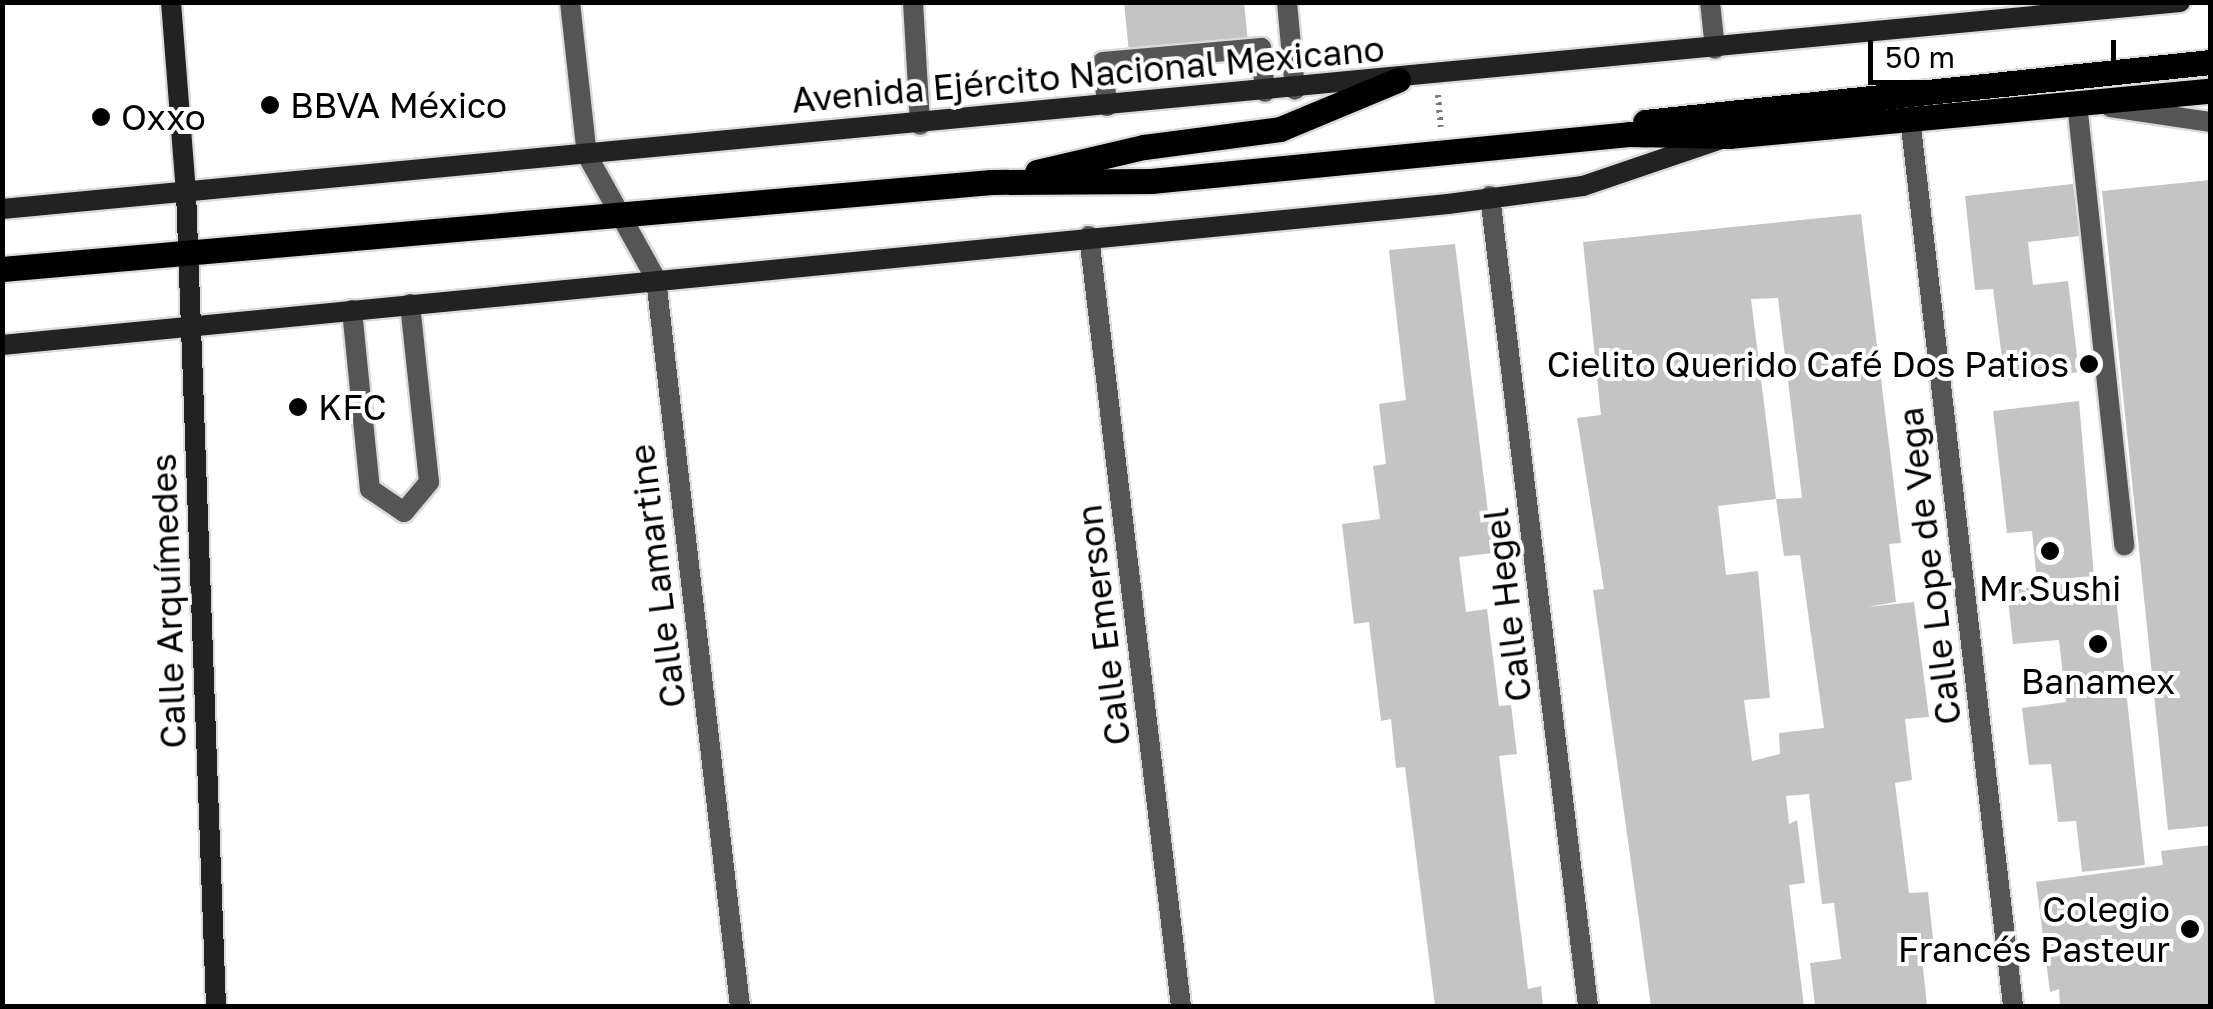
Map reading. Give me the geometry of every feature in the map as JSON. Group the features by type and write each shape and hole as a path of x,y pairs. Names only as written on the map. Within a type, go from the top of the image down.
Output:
{"main road":[{"name":"Calle Arquímedes","path":"171,2 186,192 216,1006"},
{"name":"Avenida Ejército Nacional Mexicano","path":"2,209 1295,90 2102,6 2180,2"},
{"path":"1521,143 1693,114 2210,62"},
{"path":"992,182 1144,147 1280,130 1398,80"},
{"path":"2,269 187,249 616,217 992,182 1151,182 1521,143 1630,134 1730,136 2210,91"},
{"path":"2,345 1583,186 1730,136"}],"street":[{"name":"Calle Lamartine","path":"570,2 586,155 616,217 656,280 740,1006"},
{"path":"913,2 920,125"},
{"path":"1287,2 1295,90"},
{"path":"1710,2 1715,49"},
{"path":"1106,106 1103,62 1122,60 1260,48 1264,92"},
{"path":"2124,546 2082,103 2210,122"},
{"name":"Calle Lope de Vega","path":"1910,118 2013,1006"},
{"name":"Calle Hegel","path":"1490,196 1588,1006"},
{"name":"Calle Emerson","path":"1089,236 1181,1006"},
{"path":"352,310 370,489 404,512 429,482 410,304"}],"building":[{"path":"1124,2 1244,2 1248,42 1129,53"},
{"path":"2210,180 2210,826 2168,830 2102,191"},
{"path":"2073,184 2080,236 2028,242 2033,285 2068,281 2079,372 2005,381 1993,289 1975,290 1965,196"},
{"path":"1861,214 1901,543 1889,544 1896,602 1867,607 1914,602 1929,717 1905,719 1912,780 1895,783 1909,893 1928,892 1934,948 1921,949 1927,1006 1815,1006 1810,963 1841,959 1834,903 1822,904 1809,794 1786,796 1789,824 1797,820 1805,883 1789,885 1804,1006 1651,1006 1593,590 1604,589 1577,418 1601,415 1583,242","holes":["1778,298 1802,498 1776,499 1751,299","1776,499 1784,556 1800,555 1824,728 1779,733 1780,754 1752,761 1744,700 1770,698 1758,571 1726,575 1718,506"]},
{"path":"1455,244 1493,553 1459,557 1466,612 1487,609 1499,706 1511,705 1517,754 1499,756 1528,989 1541,986 1543,1006 1435,1006 1405,767 1396,768 1391,719 1381,721 1369,622 1354,624 1342,524 1380,519 1373,466 1386,464 1379,404 1406,400 1389,250"},
{"path":"2079,401 2094,576 2037,581 2032,531 2007,533 1993,411"},
{"path":"2114,579 2145,865 2082,872 2076,821 2058,822 2051,764 2029,765 2022,708 2066,702 2059,640 2013,644 2007,590"},
{"path":"2210,845 2210,1006 2060,1006 2059,989 2050,992 2036,882 2163,865 2161,851"}],"place":[{"name":"BBVA México","path":"270,105"},
{"name":"Oxxo","path":"101,117"},
{"name":"Cielito Querido Café Dos Patios","path":"2089,364"},
{"name":"KFC","path":"298,407"},
{"name":"Mr.Sushi","path":"2050,551"},
{"name":"Banamex","path":"2098,644"},
{"name":"Colegio Francés Pasteur","path":"2190,929"}]}
